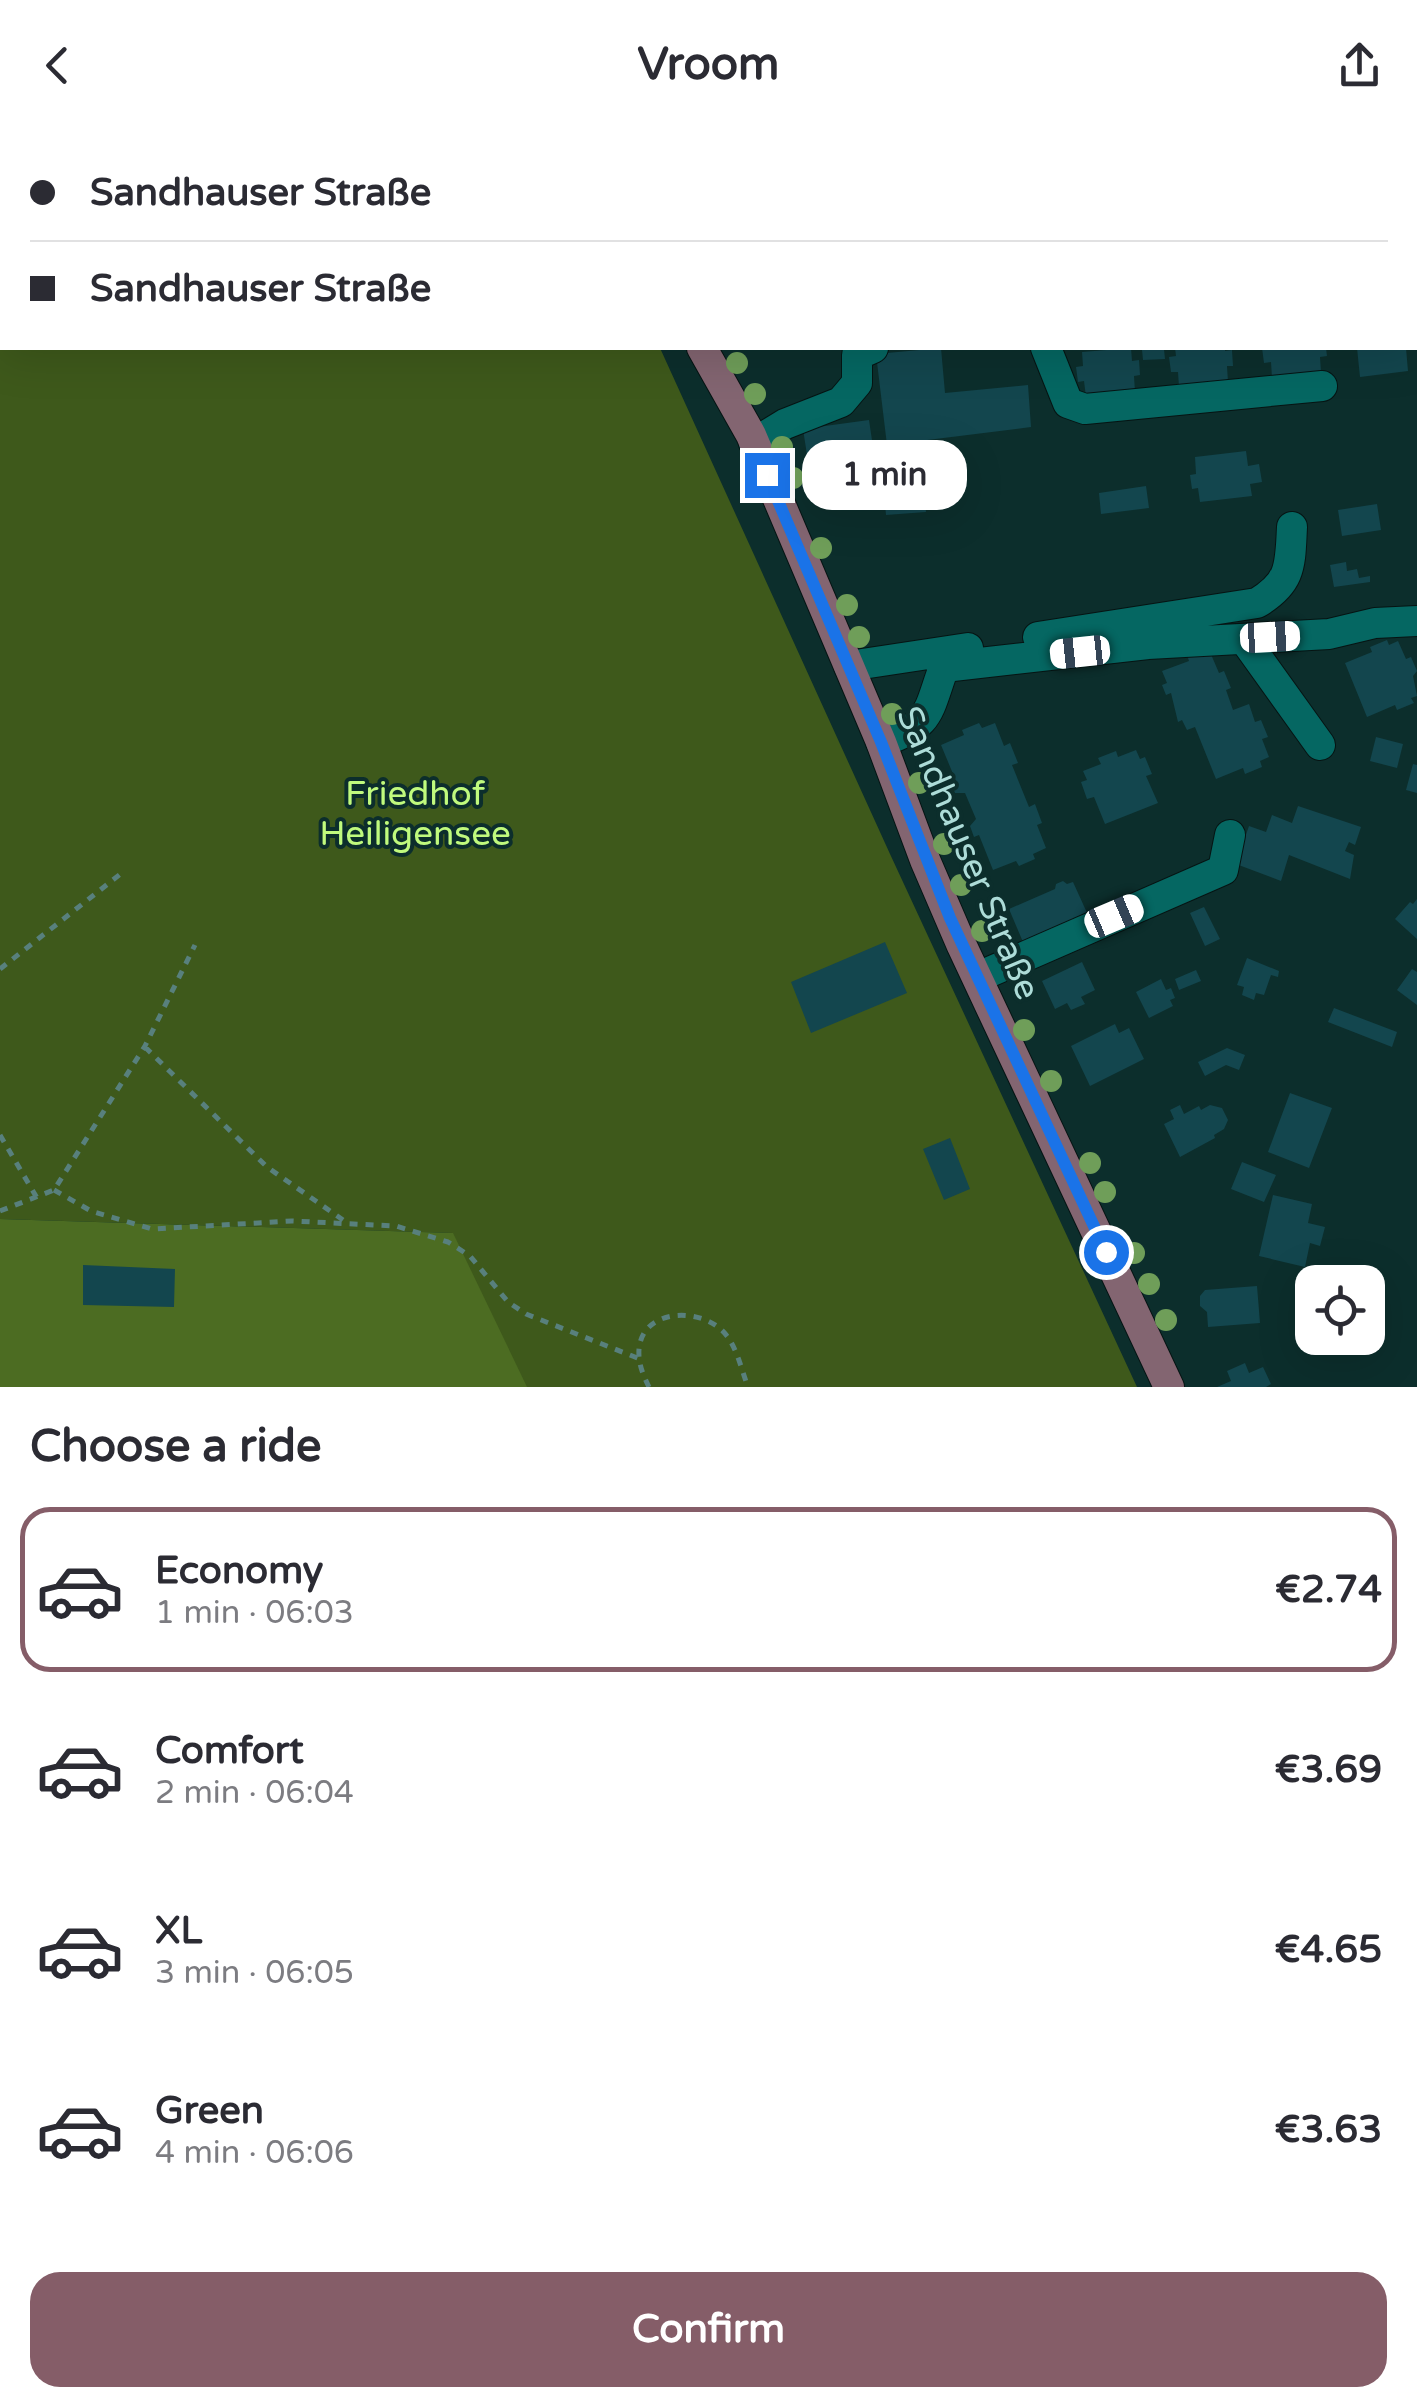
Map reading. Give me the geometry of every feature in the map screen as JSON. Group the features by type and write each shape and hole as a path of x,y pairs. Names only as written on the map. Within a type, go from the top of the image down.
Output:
{"main road":[{"name":"Sandhauser Straße","path":"703,350 754,444 881,742 925,860 1169,1387"}],"lane":[{"path":"754,444 785,424 841,402 857,383 857,355 868,350"},
{"path":"1047,350 1068,403 1085,410 1322,386"},
{"path":"849,666 1256,603 1277,591 1290,566 1292,527"},
{"path":"881,742 922,724 944,666 1148,644 1329,634 1374,623 1417,620"},
{"path":"1244,639 1320,745"},
{"path":"978,977 1223,870 1230,835"}],"path":[{"path":"0,969 123,872"},
{"path":"0,1212 54,1190 145,1046 196,944"},
{"path":"145,1046 266,1168 346,1221"},
{"path":"0,1135 37,1198"},
{"path":"54,1190 92,1211 152,1229 292,1221 396,1226 448,1242 470,1256 508,1302 526,1314 640,1359"},
{"path":"649,1387 639,1345 651,1326 669,1316 687,1313 708,1320 727,1336 748,1387"}],"green space":[{"name":"Friedhof Heiligensee","path":"0,350 661,350 1137,1387 526,1387 452,1233 0,1219"},
{"path":"0,1219 453,1233 527,1387 0,1387"}],"building":[{"path":"941,350 945,393 1028,385 1031,427 887,445 876,354"},
{"path":"1131,350 1132,361 1139,360 1135,392 1086,397 1084,381 1078,382 1076,367 1083,366 1082,352"},
{"path":"1142,350 1164,350 1165,359 1143,360"},
{"path":"1175,350 1232,350 1228,382 1179,387 1178,372 1171,372 1169,357 1176,356"},
{"path":"1262,350 1326,350 1327,356 1320,357 1321,372 1272,378 1271,362 1264,363"},
{"path":"1357,350 1406,350 1408,371 1360,377"},
{"path":"869,420 873,447 807,455 803,429"},
{"path":"1246,451 1248,466 1259,464 1262,482 1250,484 1252,496 1200,502 1190,475 1196,474 1195,457"},
{"path":"921,460 926,512 886,515 881,464"},
{"path":"1146,486 1149,508 1101,514 1099,493"},
{"path":"1377,504 1381,530 1342,536 1338,510"},
{"path":"1346,562 1347,571 1357,569 1359,578 1370,576 1370,582 1334,587 1330,565"},
{"path":"1387,640 1389,645 1398,641 1406,659 1411,657 1417,671 1413,676 1417,696 1411,698 1414,703 1397,710 1395,705 1367,717 1345,663 1372,652 1370,647"},
{"path":"1210,652 1231,688 1226,690 1233,710 1249,704 1255,722 1261,720 1268,737 1262,739 1269,757 1260,761 1262,767 1245,774 1243,768 1216,779 1195,727 1187,730 1182,720 1178,722 1171,693 1166,695 1162,685 1167,683 1162,671 1189,661 1187,655"},
{"path":"979,723 982,728 995,723 1004,746 1010,743 1018,763 1012,765 1029,807 1035,804 1042,823 1037,825 1046,848 1033,854 1035,859 1019,866 1016,861 993,870 979,835 974,837 970,826 976,819 965,793 955,793 951,782 956,781 941,745"},
{"path":"1376,737 1403,744 1397,768 1370,761"},
{"path":"1136,750 1140,759 1145,757 1152,774 1146,776 1158,803 1105,824 1094,797 1087,799 1081,782 1087,780 1083,771 1101,764 1098,758 1116,751 1118,757"},
{"path":"1413,764 1417,765 1417,793 1406,790"},
{"path":"1298,806 1361,827 1355,845 1349,842 1345,851 1354,855 1350,879 1289,855 1281,881 1236,864 1249,826 1266,832 1272,815 1292,823"},
{"path":"1063,881 1073,882 1088,915 1023,942 1009,909 1055,889"},
{"path":"1417,899 1417,939 1395,919"},
{"path":"1204,907 1220,939 1205,946 1190,913"},
{"path":"885,942 907,993 811,1033 791,982"},
{"path":"1247,958 1279,971 1278,977 1271,975 1264,995 1256,993 1254,1000 1242,995 1244,987 1237,985"},
{"path":"1082,962 1095,990 1081,997 1085,1004 1071,1010 1067,1003 1055,1009 1042,981"},
{"path":"1412,969 1417,972 1417,1005 1397,990"},
{"path":"1196,970 1201,981 1179,990 1175,979"},
{"path":"1161,979 1166,990 1171,988 1173,1006 1149,1018 1136,992"},
{"path":"1334,1008 1397,1032 1392,1047 1328,1022"},
{"path":"1115,1024 1119,1033 1129,1028 1144,1059 1090,1086 1071,1046"},
{"path":"1227,1048 1245,1055 1239,1070 1226,1065 1205,1076 1198,1062"},
{"path":"1290,1093 1332,1108 1309,1168 1268,1152"},
{"path":"1180,1105 1184,1114 1199,1106 1201,1110 1210,1105 1222,1108 1228,1120 1215,1138 1180,1157 1164,1124 1174,1119 1170,1110"},
{"path":"950,1138 970,1189 944,1200 923,1149"},
{"path":"1242,1162 1276,1175 1264,1202 1231,1189"},
{"path":"1273,1195 1312,1204 1308,1223 1325,1227 1320,1246 1310,1243 1305,1265 1259,1256"},
{"path":"83,1265 175,1269 174,1307 83,1305"},
{"path":"1257,1286 1260,1323 1208,1327 1207,1312 1200,1306 1205,1290"},
{"path":"1245,1363 1249,1373 1263,1367 1271,1384 1217,1387 1231,1381 1227,1371"}],"route":[{"path":"767,475 881,742 962,946 1106,1252"}]}
